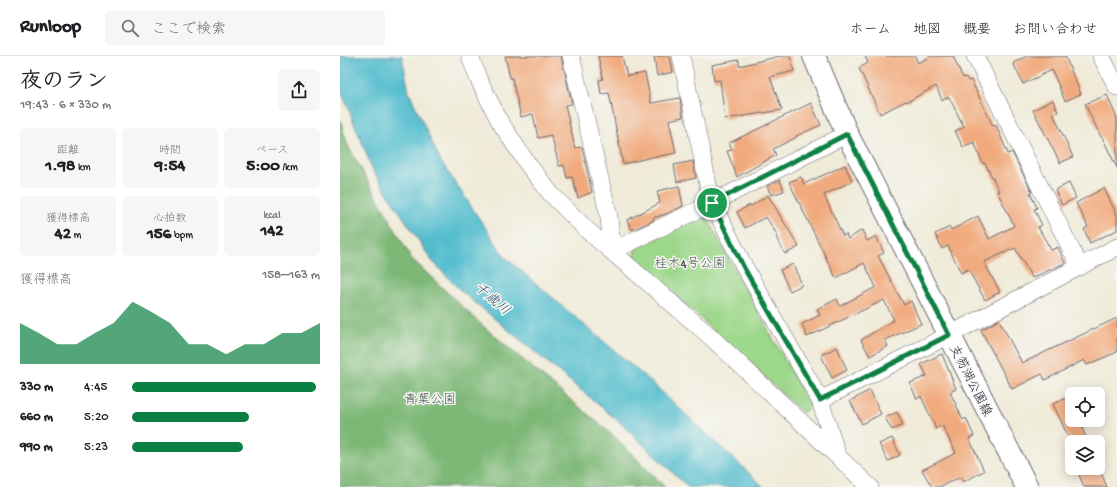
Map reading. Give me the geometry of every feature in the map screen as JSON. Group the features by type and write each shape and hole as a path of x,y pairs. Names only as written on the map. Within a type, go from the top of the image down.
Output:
{"main road":[{"name":"支笏湖公園線","path":"814,56 847,134 1027,487"}],"street":[{"path":"470,56 478,78 500,122 527,163 551,194 588,231 711,338 870,487"},
{"path":"571,56 609,217 612,251"},
{"path":"681,56 712,203 744,268 820,400 838,456"},
{"path":"975,56 1080,267"},
{"path":"1101,56 1117,87"},
{"path":"612,251 712,203 847,134"},
{"path":"820,400 949,335 1117,247"}],"green space":[{"name":"青葉公園","path":"340,119 348,146 412,259 483,326 616,438 665,487 340,487"},
{"name":"桂木4号公園","path":"705,215 810,406 803,413 634,257 635,249"}],"water":[{"name":"千歳川","path":"340,56 402,56 409,92 440,160 505,257 650,381 764,487 688,487 617,420 461,291 432,261 374,173 340,88"}],"building":[{"path":"505,56 561,56 572,104 565,105 575,148 582,147 592,192 578,198 572,177 567,178 564,165 559,166 551,135 538,138 533,114 521,117"},
{"path":"598,56 622,56 627,76 645,73 651,103 680,98 683,117 669,120 676,153 623,164 609,93 601,94 599,80 603,79"},
{"path":"654,56 670,56 673,72 657,76"},
{"path":"780,56 790,56 794,71 770,77 782,110 725,119 720,80 714,81 712,65 739,60 739,66"},
{"path":"865,56 915,56 918,63 931,56 953,56 963,78 966,77 968,81 971,80 993,126 996,125 1008,154 1012,152 1032,192 1030,193 1037,208 1034,209 1042,225 1038,227 1051,250 1058,247 1065,263 1032,278 1015,248 984,262 1000,292 985,300 968,269 961,273 948,246 942,249 935,234 950,227 951,230 978,216 989,239 1014,226 997,191 999,191 985,163 983,164 974,142 963,147 955,131 964,127 949,97 942,100 936,86 907,102 906,101 880,114 859,68 868,63"},
{"path":"1027,56 1065,56 1081,94 1065,101 1052,70 1023,84 1013,63"},
{"path":"1107,95 1117,118 1117,168 1085,104"},
{"path":"1053,100 1058,112 1053,113 1073,157 1060,163 1033,110"},
{"path":"811,103 821,125 796,136 797,137 773,149 776,155 737,177 727,151 732,150 729,143"},
{"path":"693,161 696,178 677,182 674,165"},
{"path":"845,165 852,181 824,195 843,236 846,234 848,239 862,230 867,241 876,236 884,253 878,256 904,305 911,301 921,324 885,340 888,346 870,356 861,340 894,320 884,300 807,337 802,324 820,315 817,309 837,299 840,306 876,287 864,263 836,278 789,182 801,177 804,184"},
{"path":"780,180 784,191 771,195 767,186"},
{"path":"1069,183 1076,198 1062,205 1055,190"},
{"path":"679,186 683,206 653,218 654,220 632,230 627,220 660,203 657,191"},
{"path":"1104,188 1117,215 1117,230 1090,243 1084,229 1088,227 1076,203"},
{"path":"768,195 799,247 785,254 776,237 778,236 766,217 745,228 737,212 750,205 751,206"},
{"path":"793,264 802,285 790,291 780,270"},
{"path":"1117,318 1117,352 1087,365 1084,360 1045,380 1042,374 1012,389 981,330 999,320 1022,363"},
{"path":"837,347 847,370 832,378 821,355"},
{"path":"942,354 956,389 950,392 963,420 966,418 974,436 969,438 984,471 963,482 961,477 939,487 932,487 922,470 956,453 942,425 936,429 921,396 917,399 910,383 927,376 921,364"},
{"path":"870,390 881,414 862,424 850,401"},
{"path":"1065,399 1065,427 1082,427 1085,435 1067,435 1053,404"},
{"path":"897,412 903,425 892,430 885,418"},
{"path":"892,438 900,455 888,461 879,444"},
{"path":"1079,475 1102,475 1107,487 1084,487"}],"route":[{"path":"847,134 949,335 820,400 744,268 712,203 847,134"}]}
